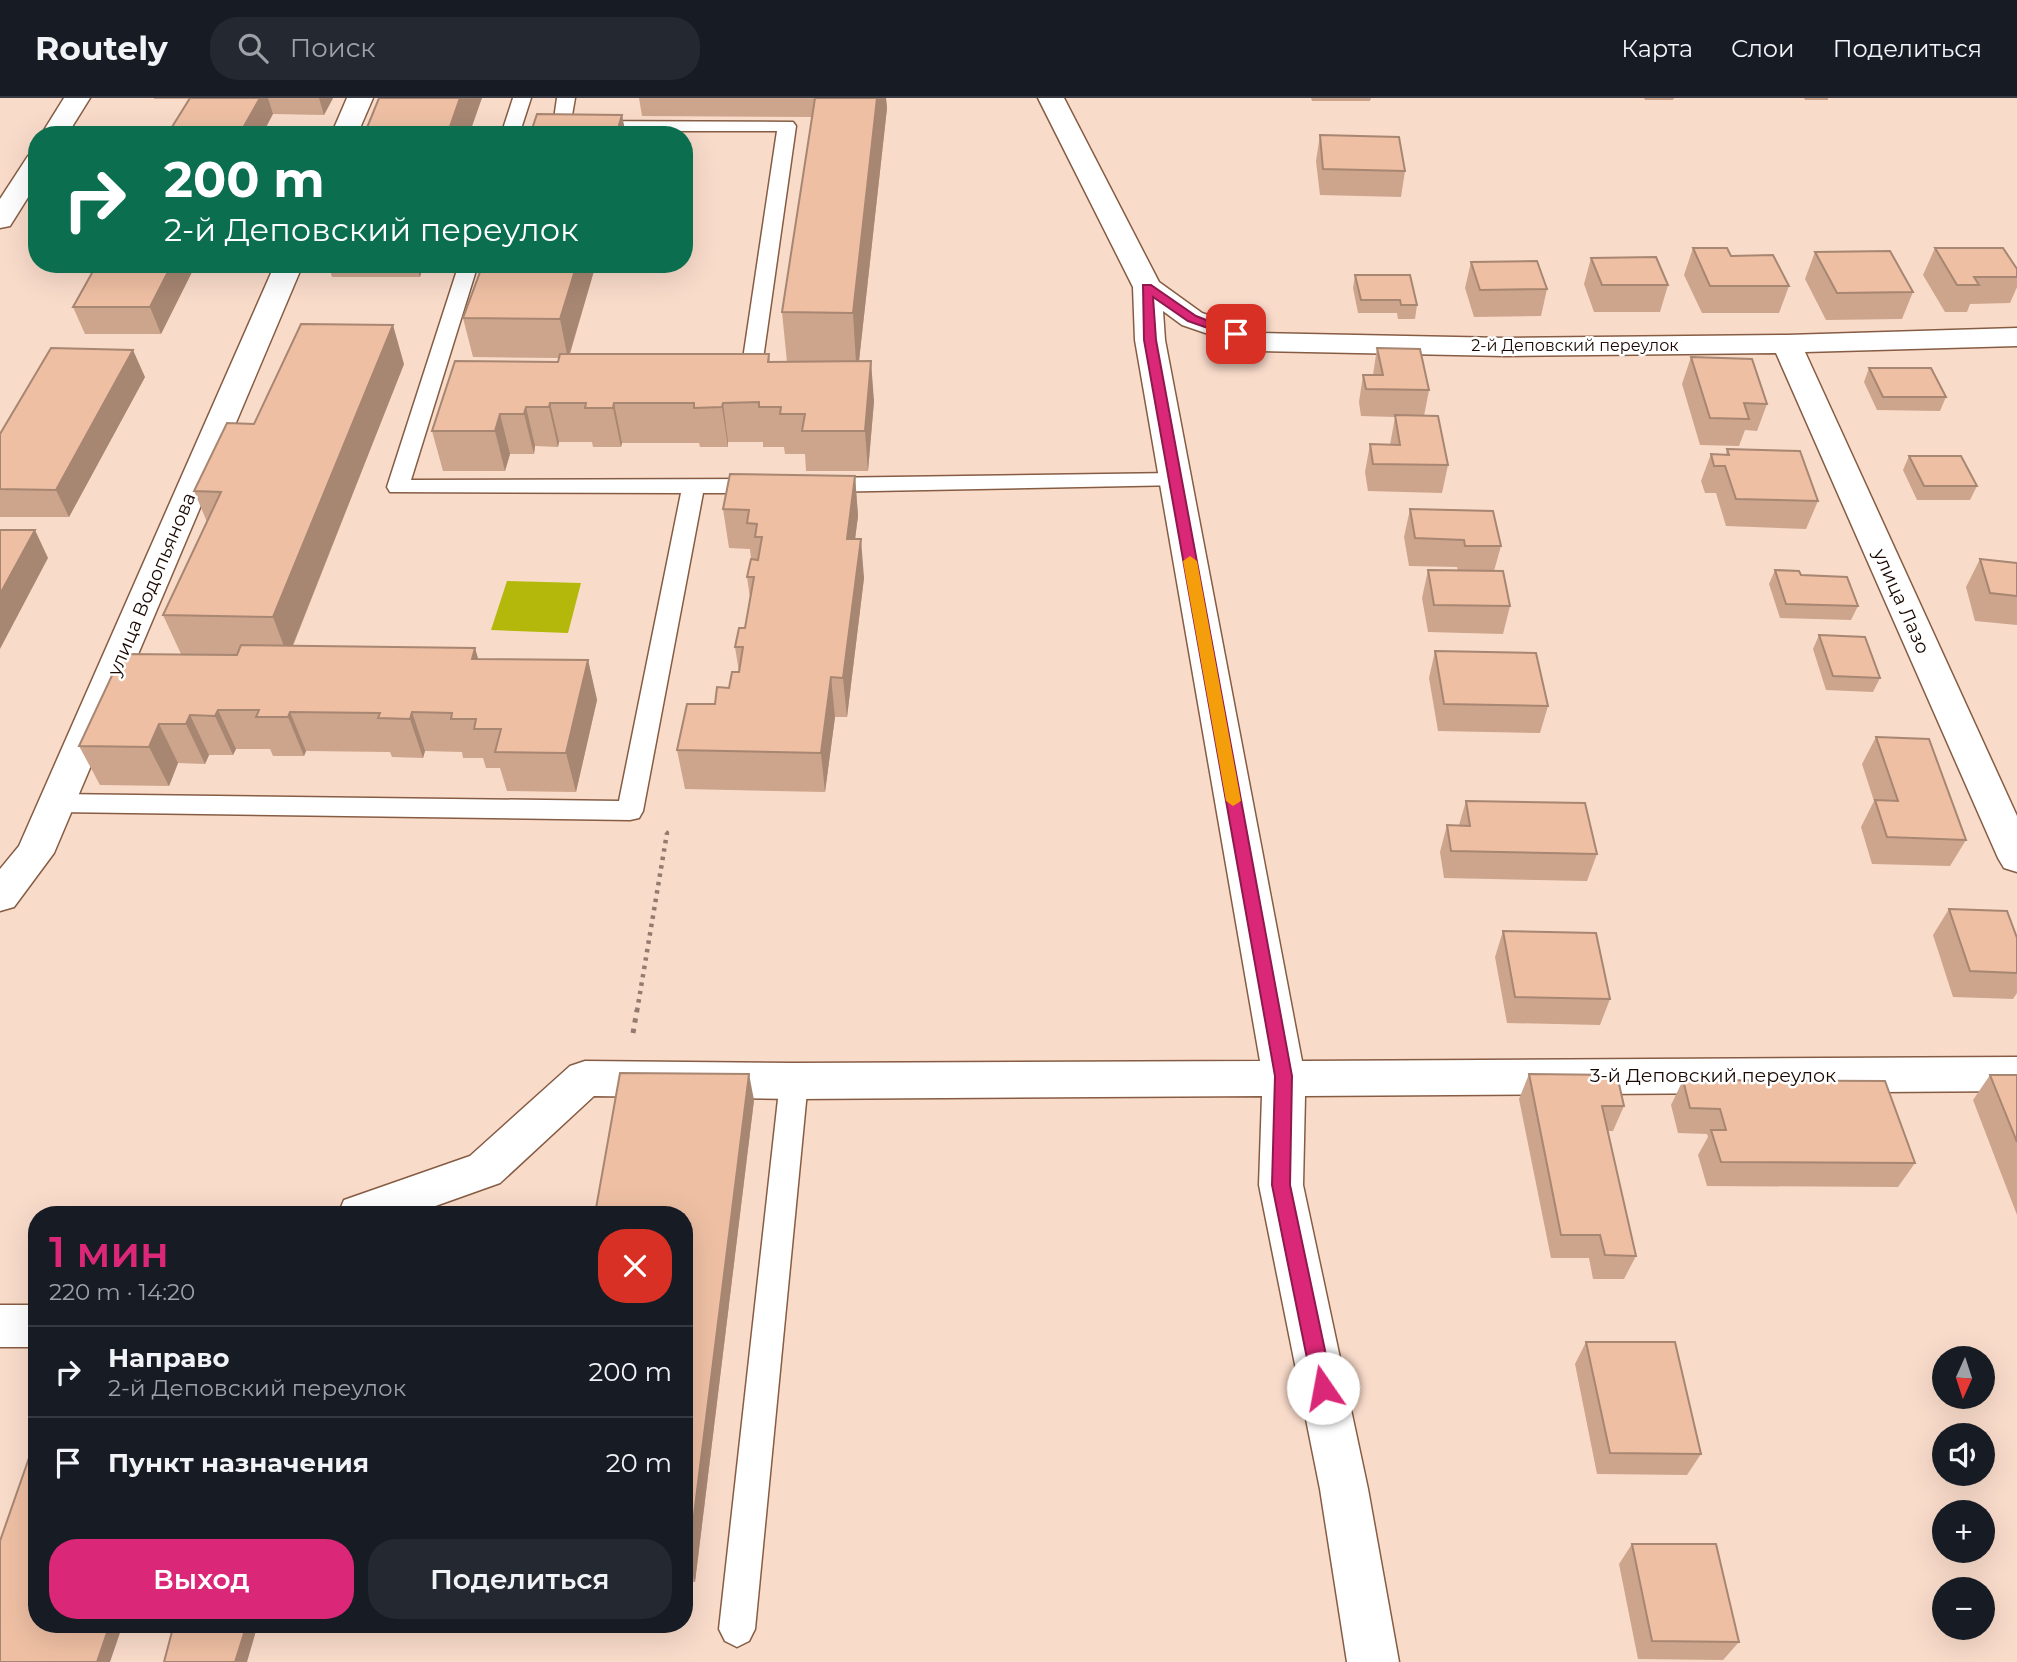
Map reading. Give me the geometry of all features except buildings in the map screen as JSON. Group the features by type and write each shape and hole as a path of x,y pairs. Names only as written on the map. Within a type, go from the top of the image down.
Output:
{"street":[{"path":"60,126 77,98"},
{"path":"348,126 360,98"},
{"path":"1051,98 1147,287 1150,340 1284,1076 1281,1185 1344,1489 1373,1662"},
{"path":"0,220 28,176"},
{"name":"улица Водопьянова","path":"0,895 35,853 285,273"},
{"name":"2-й Деповский переулок","path":"1147,287 1192,318 1258,342 1505,347 1787,344 2017,337"},
{"name":"улица Лазо","path":"1787,344 2017,858"},
{"name":"3-й Деповский переулок","path":"383,1206 485,1170 585,1078 794,1080 2017,1074"},
{"path":"0,1326 28,1326"}],"lane":[{"path":"513,126 522,98"},
{"path":"566,98 562,126 787,126 753,359"},
{"path":"466,273 398,487 693,487 1175,480"},
{"path":"57,803 630,811 693,487"},
{"path":"737,1629 794,1080"}],"path":[{"path":"625,1079 667,833 630,811"}],"shaded area":[{"path":"507,581 581,583 568,633 491,630"}],"slow traffic":[{"path":"1190,561 1233,801"}],"route":[{"path":"1236,334 1192,318 1147,287 1150,340 1284,1076 1281,1185 1323,1388"}]}
